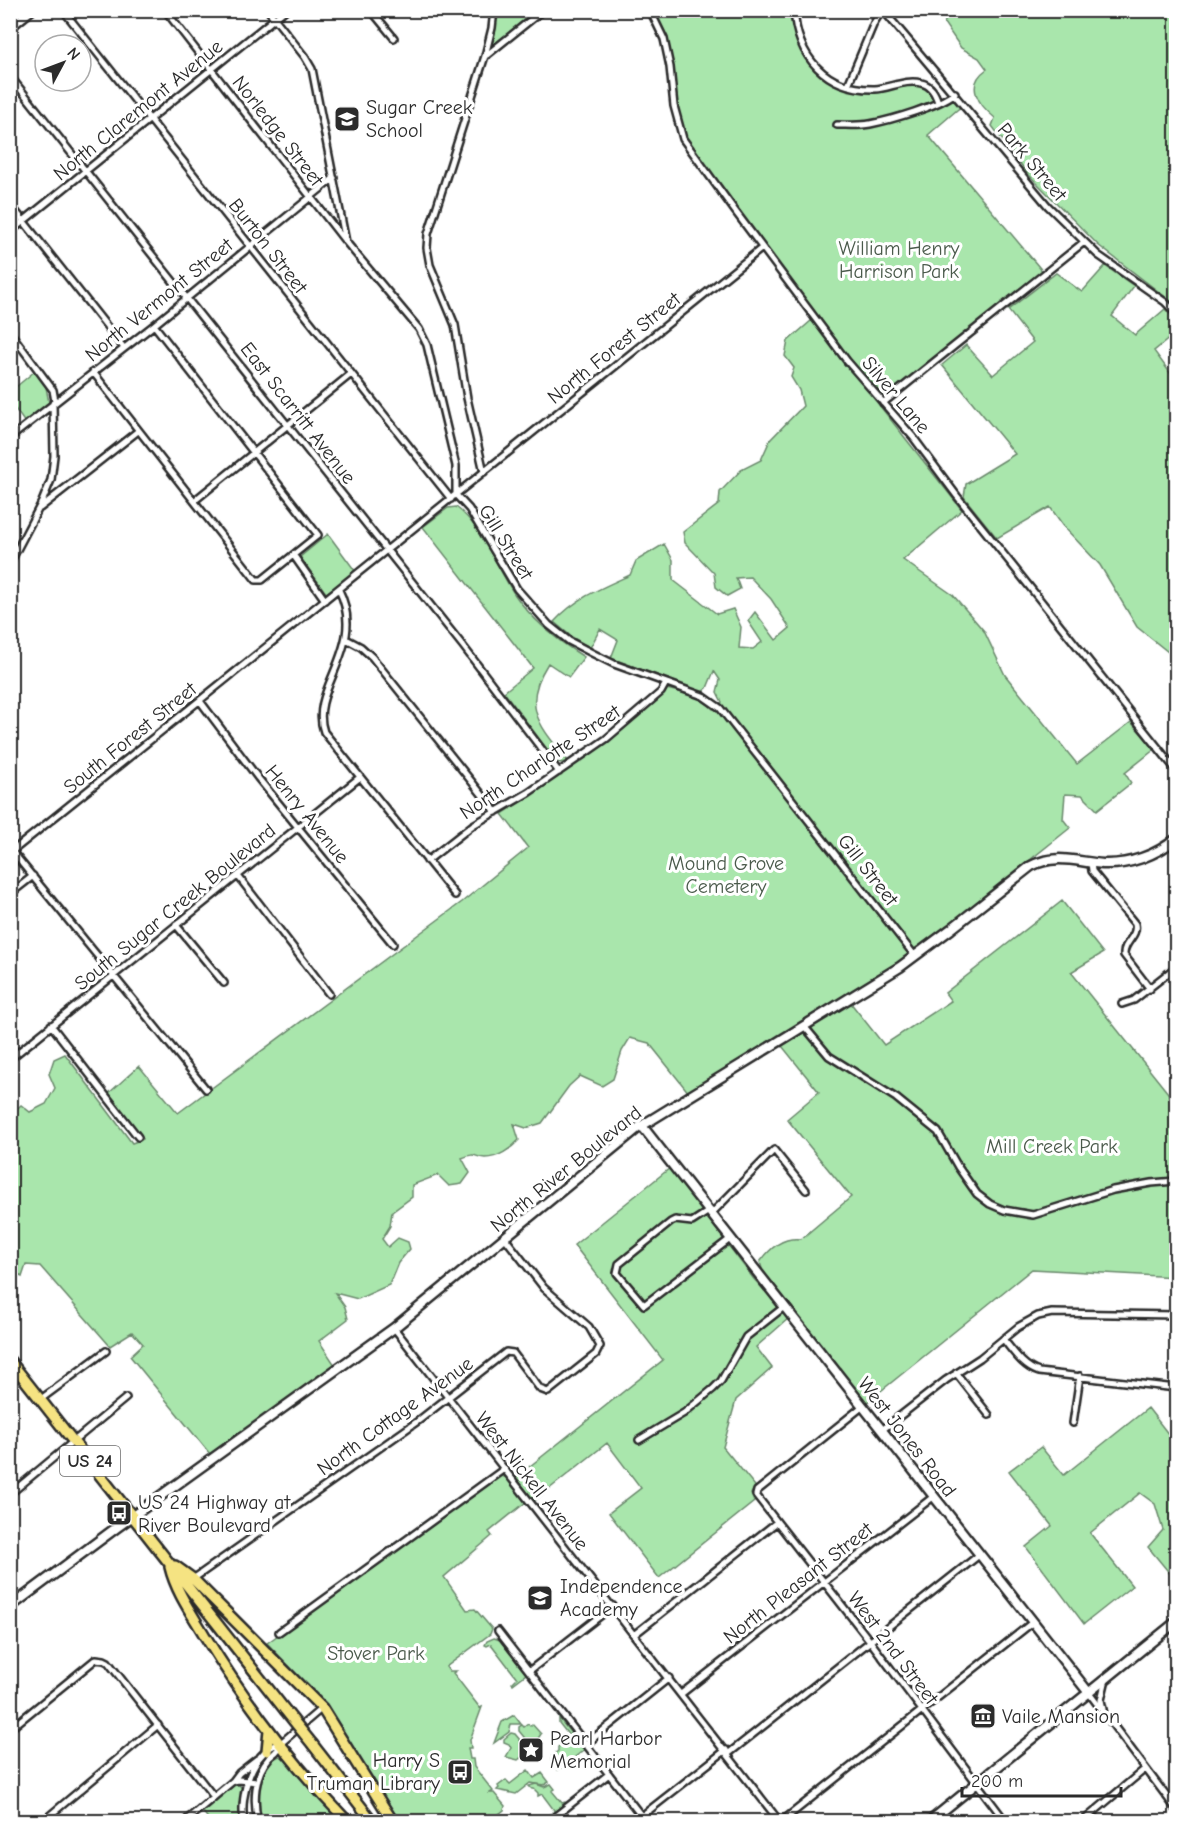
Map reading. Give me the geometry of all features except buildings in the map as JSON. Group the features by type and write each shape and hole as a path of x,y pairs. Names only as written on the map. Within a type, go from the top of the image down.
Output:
{"main road":[{"path":"10,27 32,10"},
{"name":"North River Boulevard","path":"10,1607 394,1328 642,1126 915,956 1031,866 1059,858 1114,864 1130,862 1159,851 1176,839"},
{"name":"West Jones Road","path":"642,1126 1089,1693"},
{"name":"US 24","path":"10,1361 373,1821"},
{"path":"168,1561 194,1579 322,1708 393,1821"},
{"path":"168,1561 175,1585 226,1669 269,1730 305,1775 348,1821"},
{"path":"929,1821 1176,1622"},
{"path":"263,1754 269,1730"}],"street":[{"name":"Burton Street","path":"63,10 351,374 453,497"},
{"name":"Norledge Street","path":"165,10 346,242"},
{"name":"Gill Street","path":"268,10 312,69 334,178 339,216 346,242 419,329 427,345 456,466 453,497 469,509 517,589 549,625 569,641 592,653 703,696 720,708 915,956"},
{"name":"North Claremont Avenue","path":"10,232 88,172 285,10"},
{"path":"371,10 394,38"},
{"path":"484,472 467,398 455,325 430,265 427,248 428,234 485,56 494,10"},
{"path":"485,56 543,10"},
{"name":"Silver Lane","path":"650,10 664,39 670,67 674,106 683,139 848,361 913,437 957,496 1176,770"},
{"path":"794,10 796,32 805,54 828,76 862,89 922,83 931,87 938,102"},
{"path":"848,85 870,31 883,10"},
{"name":"Park Street","path":"883,10 1048,206 1098,255 1165,302 1176,313"},
{"name":"East Scarritt Avenue","path":"10,76 188,297 463,646 559,772"},
{"path":"837,125 870,124 938,102 955,93"},
{"name":"North Vermont Street","path":"10,438 154,325 334,178"},
{"path":"10,204 124,348"},
{"path":"883,403 1084,242"},
{"name":"North Forest Street","path":"453,497 762,248"},
{"path":"93,372 256,580 262,580 294,556 318,537 316,532 154,325"},
{"path":"10,332 53,390 54,402 51,480 39,509 10,563"},
{"path":"194,501 351,374"},
{"path":"39,509 138,431"},
{"path":"294,556 325,600 453,497"},
{"path":"339,590 347,610 346,639 321,711 320,720 324,732 455,895"},
{"name":"South Forest Street","path":"11,851 325,600"},
{"path":"346,639 361,647 372,657 496,812"},
{"name":"North Charlotte Street","path":"427,861 473,825 559,772 606,739 661,692 666,683"},
{"name":"Henry Avenue","path":"200,700 298,827 393,944"},
{"name":"South Sugar Creek Boulevard","path":"10,1059 359,778"},
{"path":"11,851 206,1089"},
{"path":"1091,862 1092,871 1135,924 1135,932 1125,945 1124,955 1150,989"},
{"path":"10,894 33,876"},
{"path":"238,876 329,994"},
{"path":"176,925 224,983"},
{"path":"1122,1004 1134,1000 1176,967"},
{"path":"51,1026 138,1137"},
{"path":"804,1026 829,1056 896,1098 938,1132 977,1194 990,1204 1004,1210 1033,1215 1113,1190 1176,1181"},
{"path":"730,1239 645,1305 617,1273 619,1264 671,1222 675,1220 692,1222 710,1212 774,1150 806,1190"},
{"name":"North Cottage Avenue","path":"194,1579 509,1352 513,1353 543,1391 552,1390 596,1354 600,1346 589,1327 544,1288 505,1238"},
{"path":"639,1440 684,1413 713,1389 721,1381 746,1337 784,1307"},
{"path":"882,1430 1027,1321 1052,1313 1176,1315"},
{"name":"West Nickell Avenue","path":"394,1328 781,1821"},
{"path":"1003,1339 1032,1370 1176,1388"},
{"path":"41,1400 106,1351"},
{"path":"956,1373 989,1415"},
{"path":"1072,1423 1080,1377"},
{"path":"10,1494 126,1398"},
{"name":"West 2nd Street","path":"863,1406 756,1493 1006,1821"},
{"path":"279,1632 504,1469"},
{"name":"North Pleasant Street","path":"681,1694 933,1497"},
{"path":"634,1634 777,1522"},
{"path":"634,1821 727,1752 979,1555"},
{"path":"529,1671 613,1606"},
{"path":"781,1821 1033,1622"},
{"path":"498,1631 646,1821"},
{"path":"10,1729 96,1659 100,1659 108,1662 214,1797"},
{"path":"586,1744 669,1678"},
{"path":"1104,1715 1101,1700 1107,1679"},
{"name":"West Jones Road","path":"1089,1693 1176,1809"},
{"path":"184,1821 273,1745 281,1743 322,1708"},
{"path":"42,1821 158,1725"},
{"path":"258,1821 255,1796 257,1782 262,1769 279,1751 281,1743"},
{"path":"244,1821 244,1801 248,1780 263,1754"},
{"path":"1082,1821 1145,1769"},
{"path":"548,1821 609,1774"},
{"path":"233,1781 257,1782"}],"green space":[{"path":"494,11 543,11 485,56"},
{"name":"William Henry Harrison Park","path":"650,11 794,11 805,54 838,81 862,89 923,83 935,93 938,102 955,93 964,104 928,135 1044,273 883,403 735,211 679,129 664,39"},
{"path":"957,11 1176,11 1176,305 1098,245 1028,174 992,126 995,118 979,101 975,88 980,75 987,69 979,58 961,48 944,23 948,16"},
{"path":"1105,266 1134,286 1112,316 1135,335 1165,309 1176,321 1176,333 1154,351 1176,381 1176,667 1168,652 1137,627 1100,565 1065,528 1050,507 997,538 964,497 966,484 1015,454 942,365 966,345 993,375 1033,342 1008,310 1056,273 1082,292"},
{"name":"Mound Grove Cemetery","path":"812,320 962,510 903,560 953,595 984,631 1005,675 1077,764 1131,722 1155,749 1125,773 1131,783 1097,810 1082,795 1065,794 1063,819 1070,828 920,948 689,1093 649,1043 630,1038 622,1051 613,1079 602,1086 580,1076 569,1086 542,1123 526,1128 514,1124 519,1140 508,1150 490,1158 473,1155 462,1158 470,1173 462,1184 449,1186 438,1175 412,1185 412,1197 392,1212 390,1226 382,1239 388,1247 398,1238 408,1242 410,1249 398,1263 389,1285 358,1299 335,1293 345,1307 348,1319 319,1341 335,1365 210,1454 130,1356 143,1344 132,1332 110,1346 40,1266 26,1265 22,1277 14,1272 11,1264 11,1114 21,1105 30,1112 46,1104 55,1088 49,1074 54,1059 65,1054 132,1143 143,1139 109,1093 139,1066 178,1113 462,902 528,848 502,814 603,743 661,697 666,689 697,698 713,709 722,702 717,692 720,680 714,671 707,688 702,692 611,658 618,640 600,629 590,648 554,622 580,600 630,575 636,561 664,544 673,560 673,580 717,614 733,609 741,627 739,648 753,649 762,642 748,621 755,612 776,640 790,628 771,599 750,577 736,578 740,589 727,596 716,587 714,573 685,543 683,532 719,504 720,492 741,470 761,460 770,440 803,406 799,390 791,377 794,368 785,356 788,341"},
{"path":"35,371 46,387 49,403 25,423 11,403 11,391"},
{"path":"456,507 474,525 522,604 546,630 584,657 569,677 548,663 535,692 537,715 542,726 568,761 561,763 556,761 504,692 533,668 423,527 448,508"},
{"path":"328,534 356,572 326,593 300,557"},
{"name":"Mill Creek Park","path":"1062,901 1103,953 1071,972 1176,1103 1176,1277 1032,1269 866,1403 763,1272 760,1262 783,1241 801,1239 851,1197 787,1119 819,1092 782,1046 850,1002 884,1045 951,1001 945,993"},
{"path":"670,1168 753,1278 789,1318 756,1347 772,1368 736,1400 723,1447 755,1486 751,1494 754,1502 659,1578 609,1513 641,1488 607,1443 534,1501 515,1478 663,1360 574,1245"},
{"path":"1148,1408 1176,1444 1176,1581 1148,1547 1163,1530 1155,1504 1140,1493 1090,1533 1132,1586 1084,1624 1026,1547 1052,1526 1009,1471 1041,1447 1064,1475"},
{"name":"Stover Park","path":"501,1476 508,1478 526,1502 489,1532 492,1536 444,1577 467,1610 475,1609 492,1629 490,1634 446,1667 449,1671 456,1671 453,1673 480,1708 482,1707 470,1740 471,1748 468,1748 470,1759 473,1759 474,1767 493,1791 490,1793 494,1793 505,1806 504,1810 490,1821 398,1821 320,1698 267,1643"},
{"path":"494,1638 500,1640 526,1674 513,1684 517,1678 491,1644 485,1645 487,1641"},
{"path":"514,1715 521,1724 511,1724 509,1732 494,1743 502,1722"},
{"path":"559,1718 584,1750 558,1770 551,1762 552,1756 558,1751 558,1747 570,1737 559,1723"},
{"path":"528,1724 530,1726 532,1724 541,1734 537,1740 539,1744 533,1748 519,1731 519,1727"},
{"path":"511,1733 515,1734 529,1751 518,1760 506,1757 511,1748 504,1742 504,1739"},
{"path":"280,1756 342,1821 261,1822 258,1804 259,1784 266,1767"},
{"path":"528,1770 534,1778 542,1773 549,1782 544,1785 530,1783 516,1794 497,1790 498,1786 506,1780 510,1784"},
{"path":"536,1784 544,1787 551,1784 555,1789 552,1791 562,1803 567,1804 552,1815 554,1810 542,1794 538,1796 538,1793 529,1786"},
{"path":"235,1785 243,1789 243,1821 210,1821 203,1812"}],"place":[{"name":"Sugar Creek School","path":"347,119"},
{"name":"US 24 Highway at River Boulevard","path":"119,1513"},
{"name":"Independence Academy","path":"540,1598"},
{"name":"Vaile Mansion","path":"983,1716"},
{"name":"Pearl Harbor Memorial","path":"531,1750"},
{"name":"Harry S Truman Library","path":"460,1772"}]}
